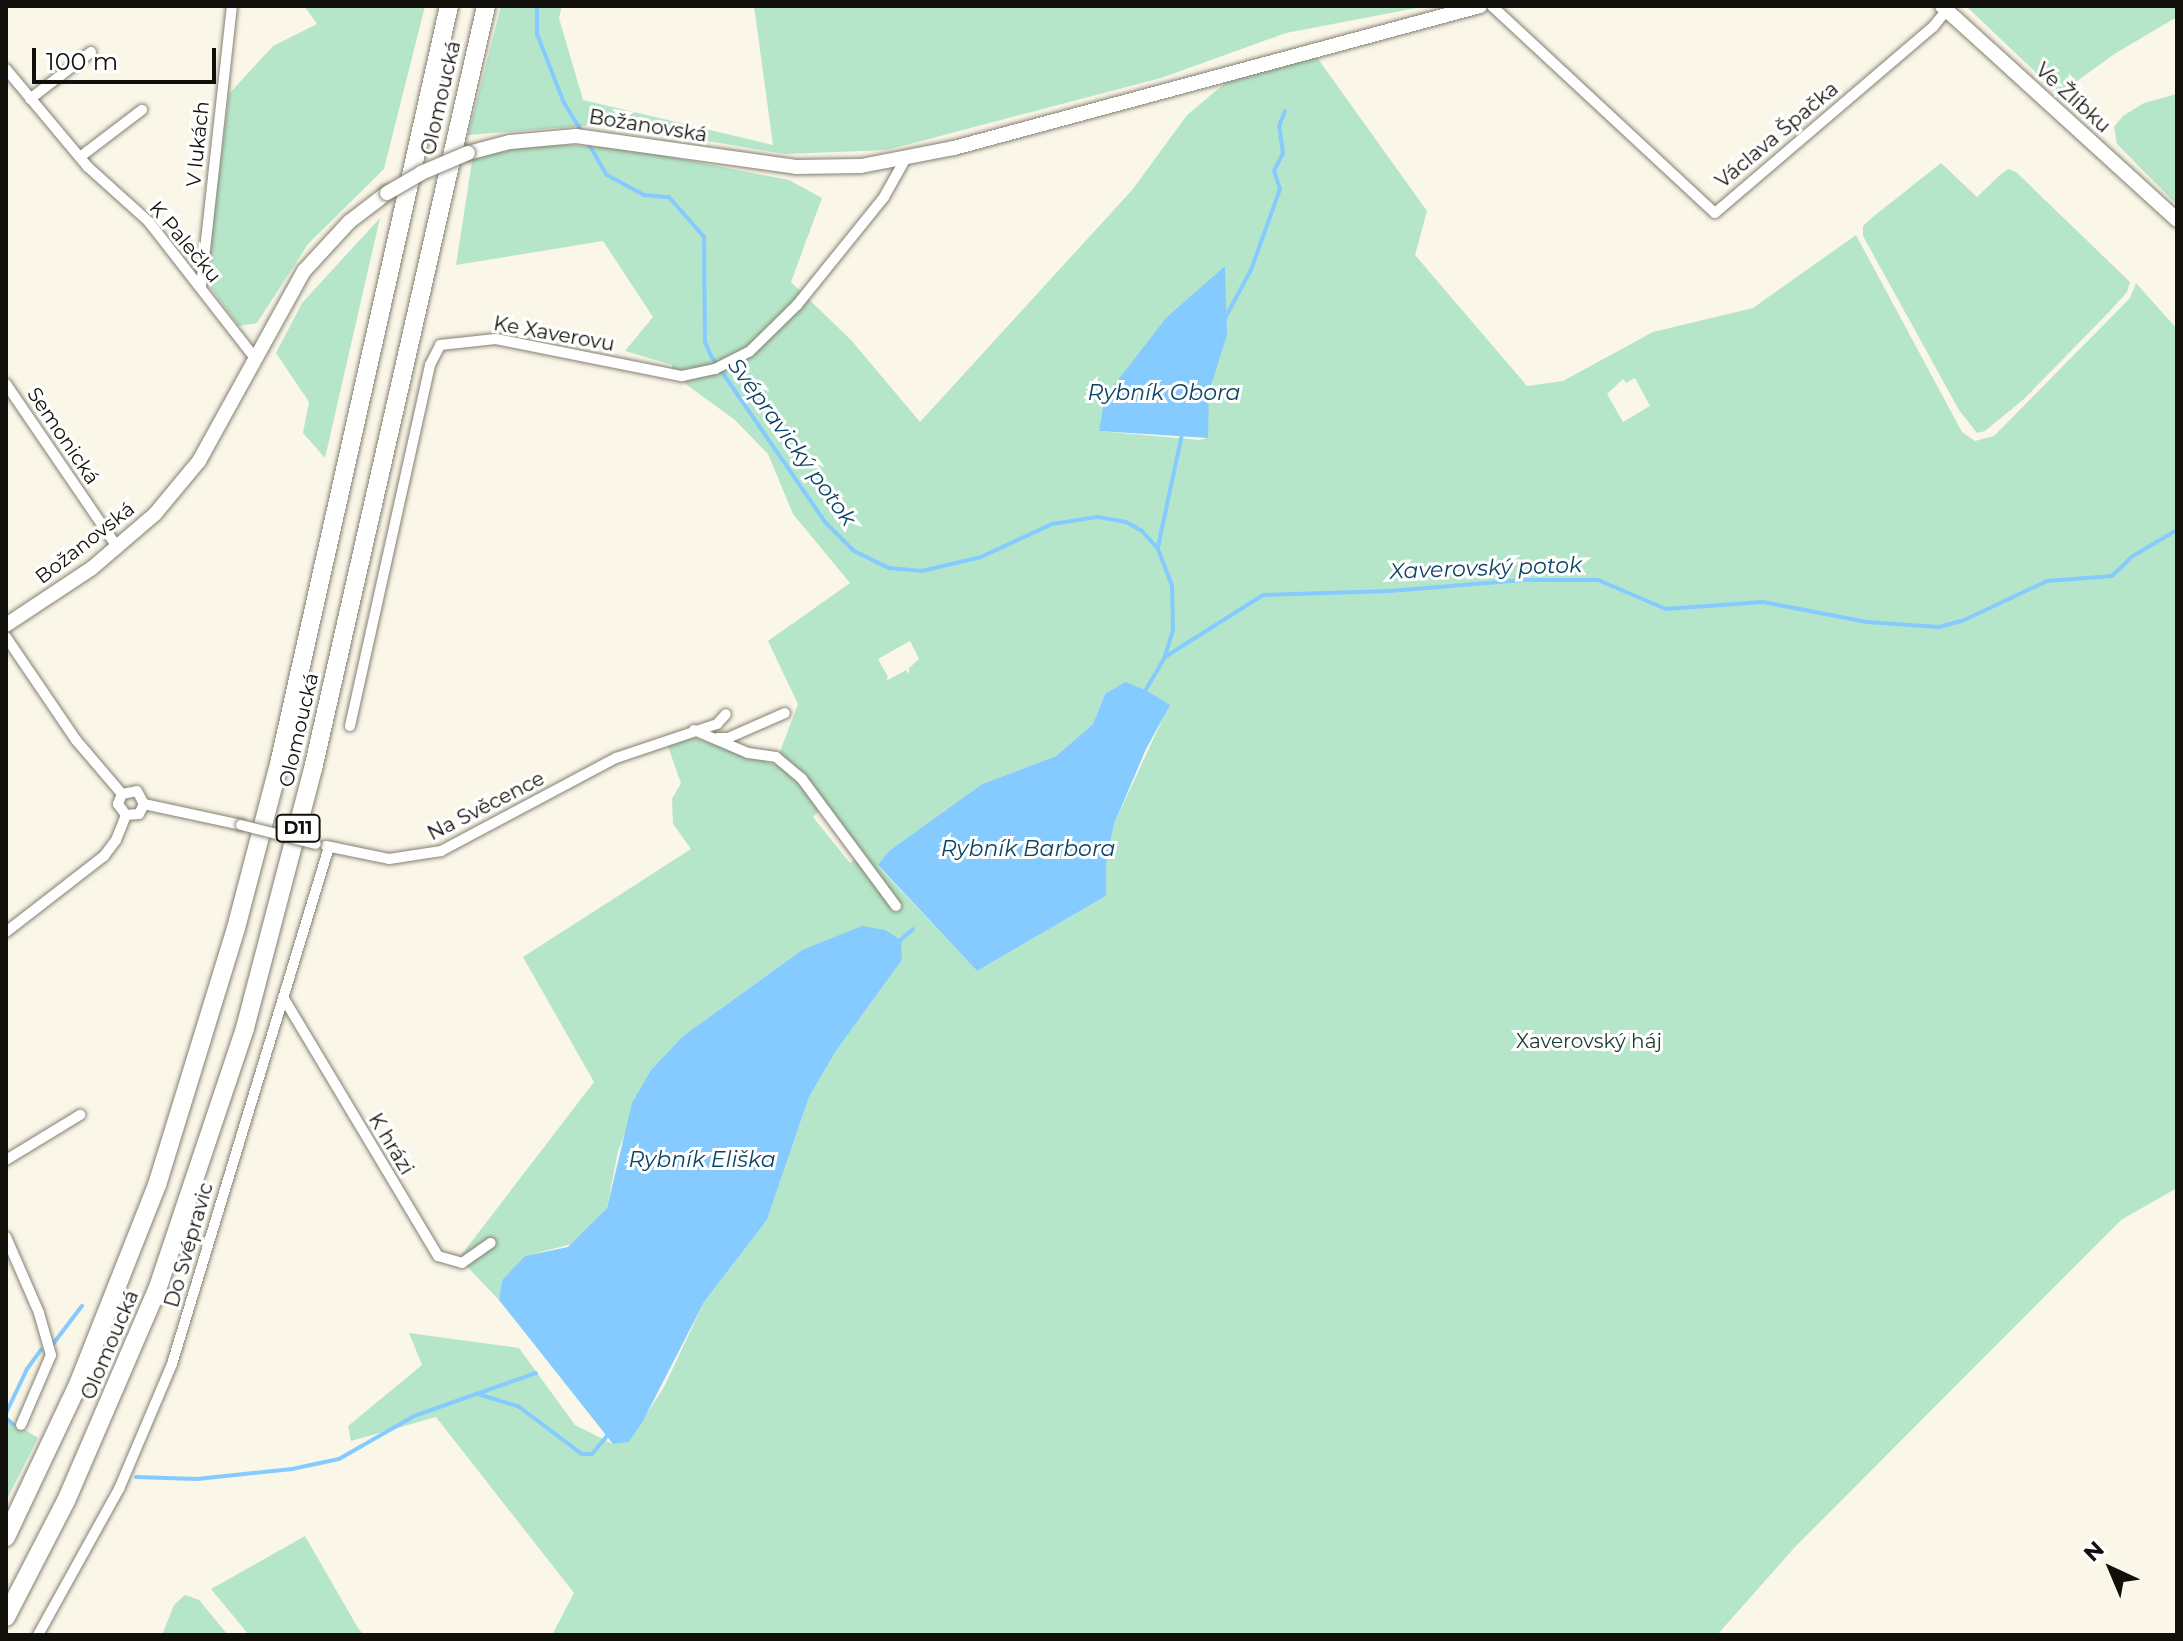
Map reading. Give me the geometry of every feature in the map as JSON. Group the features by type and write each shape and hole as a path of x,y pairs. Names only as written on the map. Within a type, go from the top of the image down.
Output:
{"highway":[{"name":"Olomoucká","path":"6,1537 77,1387 152,1198 236,928 279,764 449,6"},
{"name":"Olomoucká","path":"6,1617 66,1501 157,1290 245,1028 313,769 486,6"}],"street":[{"name":"V lukách","path":"201,286 232,6"},
{"name":"Božanovská","path":"6,625 118,548 155,514 199,461 287,298 326,244 387,193 421,173 468,153 510,142 583,136 796,167 861,166 954,148 1480,6"},
{"name":"Václava Špačka","path":"1492,6 1715,213 1933,27 1944,8"},
{"name":"Ve Žlíbku","path":"1944,8 2177,220"},
{"path":"30,99 91,52"},
{"name":"K Palečku","path":"6,69 80,157 149,222 255,358"},
{"path":"80,157 142,110"},
{"name":"Ke Xaverovu","path":"350,726 430,365 440,345 496,339 682,376 719,368 749,352 797,305 884,197 906,158"},
{"name":"Semonická","path":"6,384 118,548"},
{"path":"6,637 76,740 122,794 118,804 126,815"},
{"path":"712,739 728,738 785,713"},
{"name":"Na Svěcence","path":"122,794 137,791 144,804 389,859 441,851 616,758 723,721 726,714"},
{"path":"694,730 748,753 776,757 802,779 896,906"},
{"path":"126,815 139,814 144,804"},
{"path":"6,932 104,856 116,840 126,815"},
{"name":"Do Svépravic","path":"38,1635 119,1489 172,1364 329,847"},
{"name":"K hrázi","path":"283,997 438,1256 462,1263 491,1243"},
{"path":"6,1160 80,1115"},
{"path":"6,1237 39,1313 51,1355 21,1425"}],"green space":[{"path":"304,6 425,6 384,169 308,244 257,323 239,326 206,282 229,94 273,46 317,24"},
{"path":"501,6 562,6 559,18 583,100 773,145 754,6 1427,6 1286,33 1161,78 887,150 785,154 606,124 468,135"},
{"path":"1966,6 2177,6 2177,17 2116,53 2066,89 2053,89"},
{"name":"Xaverovský háj","path":"1316,56 1427,211 1415,255 1527,386 1563,381 1653,332 1753,308 1856,235 1962,432 1975,441 1994,436 2130,298 2136,283 2177,329 2177,1188 2121,1220 1795,1547 1717,1635 552,1635 574,1593 436,1417 351,1441 348,1426 422,1365 409,1333 519,1348 575,1425 613,1444 629,1442 665,1385 704,1302 767,1220 809,1097 836,1051 902,960 802,950 683,1036 651,1070 618,1151 607,1208 572,1244 525,1256 502,1280 499,1300 459,1258 594,1082 523,957 691,849 673,824 672,799 681,783 667,744 695,738 775,765 798,704 768,641 850,583 793,514 768,454 735,420 672,374 672,365 625,351 653,317 603,241 456,265 473,155 552,144 630,149 789,180 822,198 791,282 851,340 920,422 1133,189 1187,115 1230,79","holes":["1227,336 1209,392 1207,438 1200,440 1099,431 1103,407","1635,378 1650,406 1623,422 1607,394 1623,379 1626,383","910,641 919,659 909,668 909,674 906,670 886,681 888,677 878,659","1125,683 1146,690 1169,705 1114,824 1106,865 1106,896 977,971 878,866 889,851 982,784 1056,756 1093,724 1105,694","823,808 859,857 850,863 813,817"]},
{"path":"2177,94 2177,205 2117,144 2114,127 2123,116 2144,103"},
{"path":"1941,163 1977,197 2008,169 2016,172 2130,282 2127,292 2109,312 2024,399 1985,431 1977,433 1959,410 1863,236 1863,226"},
{"path":"380,218 325,458 303,433 309,402 276,353 302,303"},
{"path":"6,1418 38,1438 6,1501"},
{"path":"305,1536 364,1635 249,1635 211,1589"},
{"path":"185,1595 199,1600 228,1635 162,1635 174,1605"}],"water":[{"name":"Rybník Obora","path":"1225,266 1227,336 1209,392 1208,438 1099,431 1103,407 1111,389 1166,318"},
{"name":"Rybník Barbora","path":"1125,682 1146,690 1170,705 1146,749 1114,824 1106,865 1106,896 977,971 878,865 889,851 982,784 1056,756 1093,724 1105,694"},
{"name":"Rybník Eliška","path":"862,926 885,930 901,940 902,960 836,1051 809,1097 767,1220 704,1302 643,1421 629,1442 613,1444 499,1300 502,1280 525,1256 568,1247 607,1208 632,1103 651,1070 683,1036 802,950"}],"waterway":[{"name":"Svépravický potok","path":"537,6 537,34 564,103 583,133"},
{"path":"1225,318 1251,270 1280,189 1274,171 1283,153 1279,126 1285,111"},
{"name":"Svépravický potok","path":"587,141 607,175 644,195 669,197 704,237 705,342 711,356 825,522 854,551 889,568 922,571 981,557 1052,524 1098,517 1126,522 1142,531 1158,549 1172,585 1173,630 1165,657 1144,693"},
{"path":"1158,547 1182,434"},
{"name":"Xaverovský potok","path":"1165,657 1263,595 1390,591 1524,580 1598,580 1666,609 1763,602 1867,622 1939,627 1962,621 2047,581 2112,576 2133,556 2177,530"},
{"name":"Svépravický potok","path":"897,943 913,929"},
{"path":"53,1344 82,1306"},
{"path":"6,1413 27,1369 41,1350"},
{"name":"Svépravický potok","path":"136,1477 197,1479 292,1469 339,1459 414,1416 536,1373"},
{"path":"481,1395 518,1406 582,1454 592,1454 609,1434"},
{"name":"Svépravický potok","path":"6,1418 13,1424"}]}
